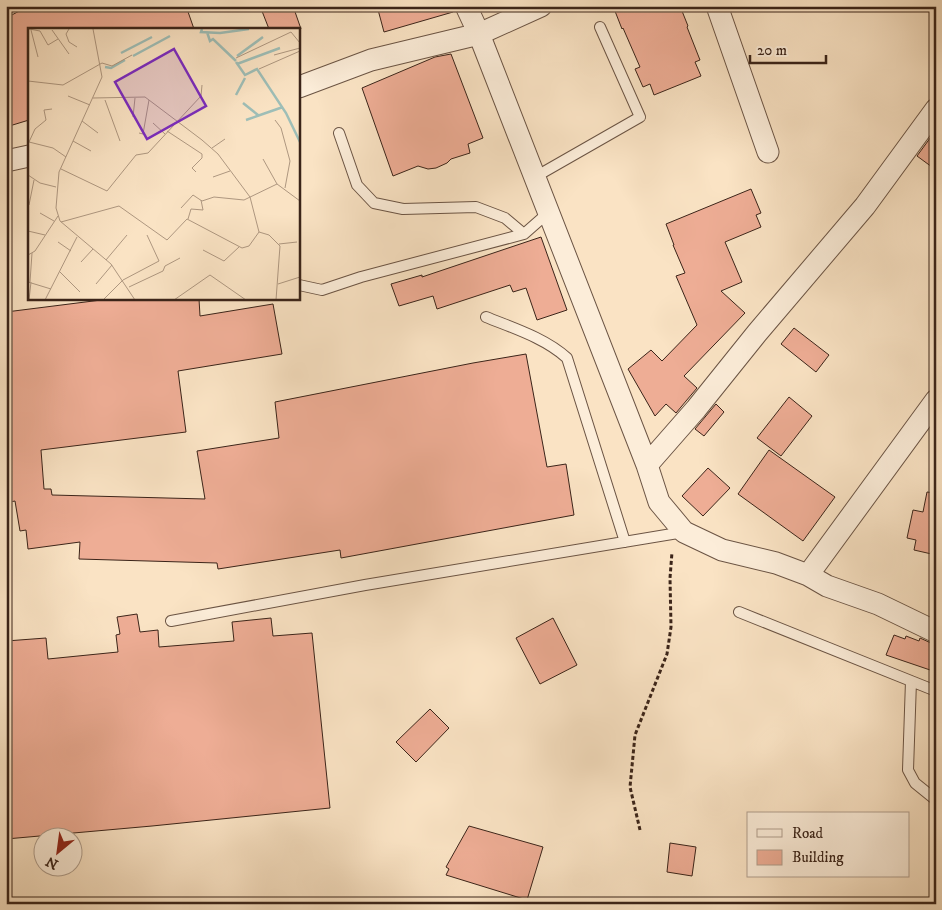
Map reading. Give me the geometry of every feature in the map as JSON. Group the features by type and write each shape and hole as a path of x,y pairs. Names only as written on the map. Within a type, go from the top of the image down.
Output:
{"street":[{"path":"466,6 479,34 549,212 647,465 659,502 684,532 722,550 776,563 827,586 878,604 936,632"},
{"path":"300,87 371,60 479,34 541,6"},
{"path":"717,6 768,152"},
{"path":"647,465 865,206 936,109"},
{"path":"6,161 28,156"},
{"path":"808,576 936,400"}],"lane":[{"path":"535,177 640,117 600,27"},
{"path":"339,133 356,185 374,203 403,209 476,207 505,218 524,234"},
{"path":"300,285 322,290 361,277 524,234 549,212"},
{"path":"486,317 542,341 557,349 567,358 626,542"},
{"path":"171,621 365,584 684,532"},
{"path":"739,612 936,691"},
{"path":"911,681 908,770 915,782 936,800"}],"path":[{"path":"640,830 630,787 635,735 667,654 671,627 670,578 672,552 684,532"}],"building":[{"path":"29,6 186,6 194,28 28,28 28,120 6,127 6,18"},
{"path":"260,6 293,6 301,29 269,28"},
{"path":"377,6 452,6 453,12 384,32"},
{"path":"613,6 680,6 700,60 695,62 701,76 654,95 650,84 643,87 635,69 640,67"},
{"path":"451,54 483,138 468,144 470,153 451,159 436,168 428,169 418,166 393,176 362,88 435,57"},
{"path":"936,130 936,170 917,156"},
{"path":"751,189 761,213 756,215 761,227 725,242 742,282 721,291 745,313 684,376 697,388 676,413 666,404 655,416 628,369 651,350 662,361 697,325 676,276 685,273 666,224"},
{"path":"541,237 567,310 537,320 526,288 513,292 510,285 437,309 433,296 399,306 391,284 422,275 422,277"},
{"path":"101,300 199,300 200,316 273,304 282,354 178,371 186,432 41,450 44,489 51,489 52,495 205,499 197,451 279,438 275,402 526,354 547,467 566,464 574,515 341,558 340,550 218,569 217,563 79,559 80,542 28,549 26,530 20,531 15,501 10,502 6,470 6,312"},
{"path":"794,328 829,355 816,372 781,344"},
{"path":"789,397 812,416 781,456 757,438"},
{"path":"716,404 724,412 704,436 695,429"},
{"path":"769,450 835,497 803,541 738,494"},
{"path":"708,468 730,488 703,516 682,496"},
{"path":"927,492 936,493 936,555 914,550 916,540 907,538 913,510 923,512"},
{"path":"137,614 140,632 158,630 159,647 234,641 232,622 271,618 273,636 312,633 330,808 82,832 82,828 32,828 32,837 6,839 6,641 46,638 48,659 118,652 116,635 120,634 117,617"},
{"path":"553,618 577,665 540,684 516,638"},
{"path":"894,635 905,639 906,636 919,641 920,638 936,644 936,672 886,655"},
{"path":"430,709 449,728 416,762 396,742"},
{"path":"469,826 543,847 527,900 446,875 449,869 446,867"},
{"path":"670,843 696,847 692,876 667,872"}]}
